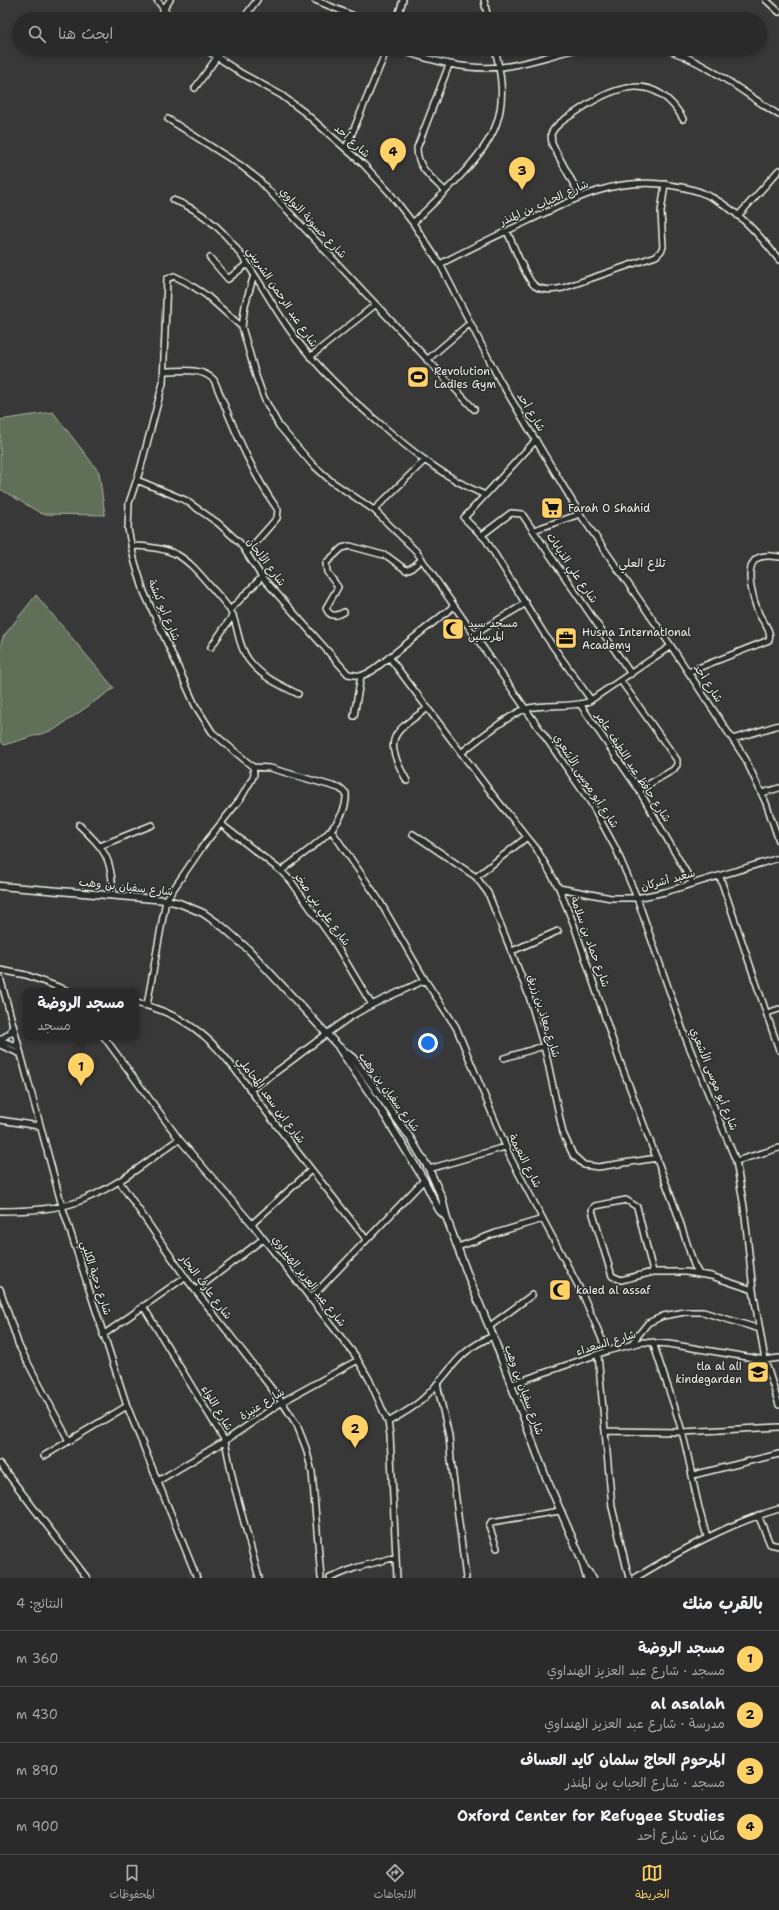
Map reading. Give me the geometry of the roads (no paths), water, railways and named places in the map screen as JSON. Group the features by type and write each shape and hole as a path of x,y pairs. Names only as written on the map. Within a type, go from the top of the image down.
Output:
{"street":[{"path":"158,0 163,10 170,0"},
{"path":"249,12 257,0"},
{"path":"315,0 344,12"},
{"path":"399,12 402,0"},
{"path":"484,0 487,12"},
{"path":"766,0 779,12"},
{"path":"346,148 384,56"},
{"path":"419,56 449,65 500,67 546,56"},
{"path":"413,223 477,156 494,131 501,102 500,67 497,56"},
{"path":"680,56 704,67 779,115"},
{"path":"196,88 217,57"},
{"name":"شارع أحد","path":"217,57 291,102 346,148 389,192 413,223 440,264 499,379 580,514 671,646 745,758 762,793 779,841"},
{"path":"445,191 420,165 416,148 449,65"},
{"path":"580,196 552,144 551,134 558,124 609,92 633,87 649,89 663,95 672,103 683,119"},
{"name":"شارع حسونة النواوي","path":"168,119 240,165 258,179 474,409"},
{"path":"738,216 779,170"},
{"name":"شارع الحباب بن المنذر","path":"440,264 580,196 636,182 682,187 708,195 723,204 738,216 753,230 779,260"},
{"path":"507,231 532,284 542,289 556,290 563,288 656,256 661,251 663,244 661,212 665,184"},
{"name":"شارع عبد الرحمن الشربيني","path":"173,200 193,209 220,228 254,274 284,322 328,378 361,408 425,460 448,476 485,495"},
{"path":"210,258 228,279 247,264"},
{"name":"شارع أبو موسى الأشعري","path":"254,274 245,305 242,327 264,398 279,426 302,455 317,469 374,510 407,540 422,559 526,708 596,812 616,849 637,898 686,1039 736,1161 744,1207 753,1290 765,1360 779,1405"},
{"name":"شارع أبو كبشة","path":"242,327 195,287 179,278 168,277 166,286 165,371 160,402 128,514 131,546 144,592 195,705 212,732 253,767"},
{"path":"310,357 375,305"},
{"path":"427,360 470,323"},
{"path":"165,371 201,371 208,374 214,380 247,456 272,502 278,510 277,518 247,552"},
{"path":"536,440 464,516 465,520 482,535 545,635 591,700"},
{"path":"374,510 425,460"},
{"name":"شارع الألحان","path":"137,480 185,500 198,507 218,523 247,552 262,577 343,670 352,676 361,676"},
{"name":"شارع علي الذيابات","path":"482,535 511,513 516,512 522,514 631,674"},
{"path":"534,530 580,514"},
{"path":"131,546 162,549 182,556 200,574 231,613 241,646 249,660 276,683 298,694"},
{"path":"344,612 338,616 334,616 328,612 326,608 338,587 327,572 326,563 342,548 354,546 384,554 406,570 413,567 422,559"},
{"path":"688,672 769,640 770,634 759,614 752,593 750,569 755,560 765,556 779,557"},
{"path":"211,647 231,613 262,577"},
{"path":"475,634 526,603"},
{"path":"354,716 361,676 372,671 454,606"},
{"path":"461,752 526,708 580,704 591,700 671,646"},
{"name":"شارع حماد بن سلامة","path":"389,657 540,854 559,888 574,925 619,1059 657,1158 694,1265 699,1274"},
{"path":"621,681 677,760 677,765 674,770 639,790"},
{"name":"شارع حافظ عبد اللطيف عامر","path":"580,704 639,790 693,884"},
{"path":"407,781 394,756 394,738 403,726 428,708"},
{"path":"733,739 779,725"},
{"path":"147,1005 166,900 203,846 247,788 254,774 253,767 270,768 344,791 346,796 343,813 337,824 281,871"},
{"path":"762,793 779,788"},
{"name":"شارع علي بني صخر","path":"221,824 281,871 291,881 330,936 372,1005"},
{"path":"79,825 100,846 110,863 113,875 114,896"},
{"path":"100,846 152,825"},
{"name":"شارع النعيمة","path":"331,830 379,900 426,980 444,1007 462,1040 505,1147 582,1293 607,1351"},
{"name":"شارع معاذ بن زريق","path":"413,834 476,877 488,892 529,996 544,1046 563,1133 569,1148 577,1160 584,1165 598,1167 657,1158"},
{"path":"476,877 527,837"},
{"name":"سعيد أشركان","path":"559,888 611,898 637,898 720,877 779,858"},
{"path":"720,877 779,1050"},
{"name":"شارع سفيان بن وهب","path":"0,886 166,900 179,903 203,913 232,934 274,975 338,1046 353,1058 409,1136 429,1169 443,1202 447,1219 470,1281 494,1336 587,1578"},
{"path":"512,951 558,931"},
{"path":"0,970 26,975 61,988"},
{"name":"شارع دحية الكلبي","path":"0,977 39,1126 62,1206 103,1335 127,1406 197,1578"},
{"path":"252,1089 283,1069 346,1020 372,1005 426,980"},
{"name":"شارع ابن سعد المحاملي","path":"139,1004 176,1016 205,1036 233,1065 311,1170 366,1239"},
{"path":"767,1013 779,1009"},
{"path":"0,1040 8,1034 13,1025"},
{"path":"0,1040 19,1047"},
{"name":"شارع عبد العزيز الهنداوي","path":"106,1040 179,1139 252,1224 358,1360 369,1379 388,1422 397,1578"},
{"path":"0,1045 21,1054"},
{"name":"شارع سفيان بن وهب","path":"338,1046 381,1110 424,1180 439,1210 447,1219"},
{"path":"504,1058 544,1046"},
{"path":"0,1120 39,1126"},
{"path":"0,1211 62,1206 80,1200 119,1181 179,1139"},
{"path":"429,1169 505,1147"},
{"path":"736,1161 779,1148"},
{"path":"252,1224 311,1170"},
{"path":"310,1299 424,1180"},
{"name":"شارع عارف النجار","path":"119,1181 185,1277 282,1402 297,1425 308,1454 315,1494 321,1578"},
{"path":"653,1272 637,1207 626,1200 595,1206 592,1210 612,1276 621,1280 653,1272 699,1274 753,1290"},
{"path":"458,1247 496,1233 544,1220"},
{"path":"196,1290 263,1239"},
{"path":"103,1335 185,1277"},
{"path":"0,1289 19,1346 69,1441"},
{"path":"490,1326 532,1295"},
{"name":"شارع اللواء","path":"143,1306 225,1441 236,1492 259,1578"},
{"path":"632,1343 648,1323 663,1316 685,1312 707,1313 760,1329"},
{"path":"388,1422 423,1399 464,1352 481,1341 494,1336"},
{"path":"653,1342 682,1432 693,1475 697,1503 707,1536"},
{"name":"شارع السعداء","path":"512,1384 632,1343 653,1342 765,1360 779,1358"},
{"path":"598,1354 613,1514 629,1578"},
{"name":"شارع عنيزة","path":"158,1481 225,1441 282,1402 358,1360"},
{"path":"437,1384 449,1436 466,1578"},
{"path":"44,1456 127,1406"},
{"path":"605,1431 682,1432 779,1427"},
{"path":"693,1475 779,1454"},
{"path":"0,1464 87,1578"},
{"path":"635,1578 707,1536 758,1515 779,1509"},
{"path":"497,1548 489,1526 492,1522 560,1511"},
{"path":"758,1515 770,1544 779,1546"},
{"path":"330,1578 355,1568 396,1557"},
{"name":"شارع سفيان بن وهب","path":"584,1567 593,1578"}],"place":[{"name":"Oxford Center for Refugee Studies","path":"393,171"},
{"name":"المرحوم الحاج سلمان كايد العساف","path":"522,190"},
{"name":"Revolution Ladies Gym","path":"418,377"},
{"name":"Farah O Shahid","path":"552,508"},
{"name":"مسجد سيد المرسلين","path":"453,629"},
{"name":"Husna International Academy","path":"566,638"},
{"name":"مسجد الروضة","path":"81,1086"},
{"name":"kaied al assaf","path":"560,1290"},
{"name":"tla al ali kindegarden","path":"758,1372"},
{"name":"al asalah","path":"355,1448"}],"district":[{"name":"تلاع العلي","path":"642,563"}]}
